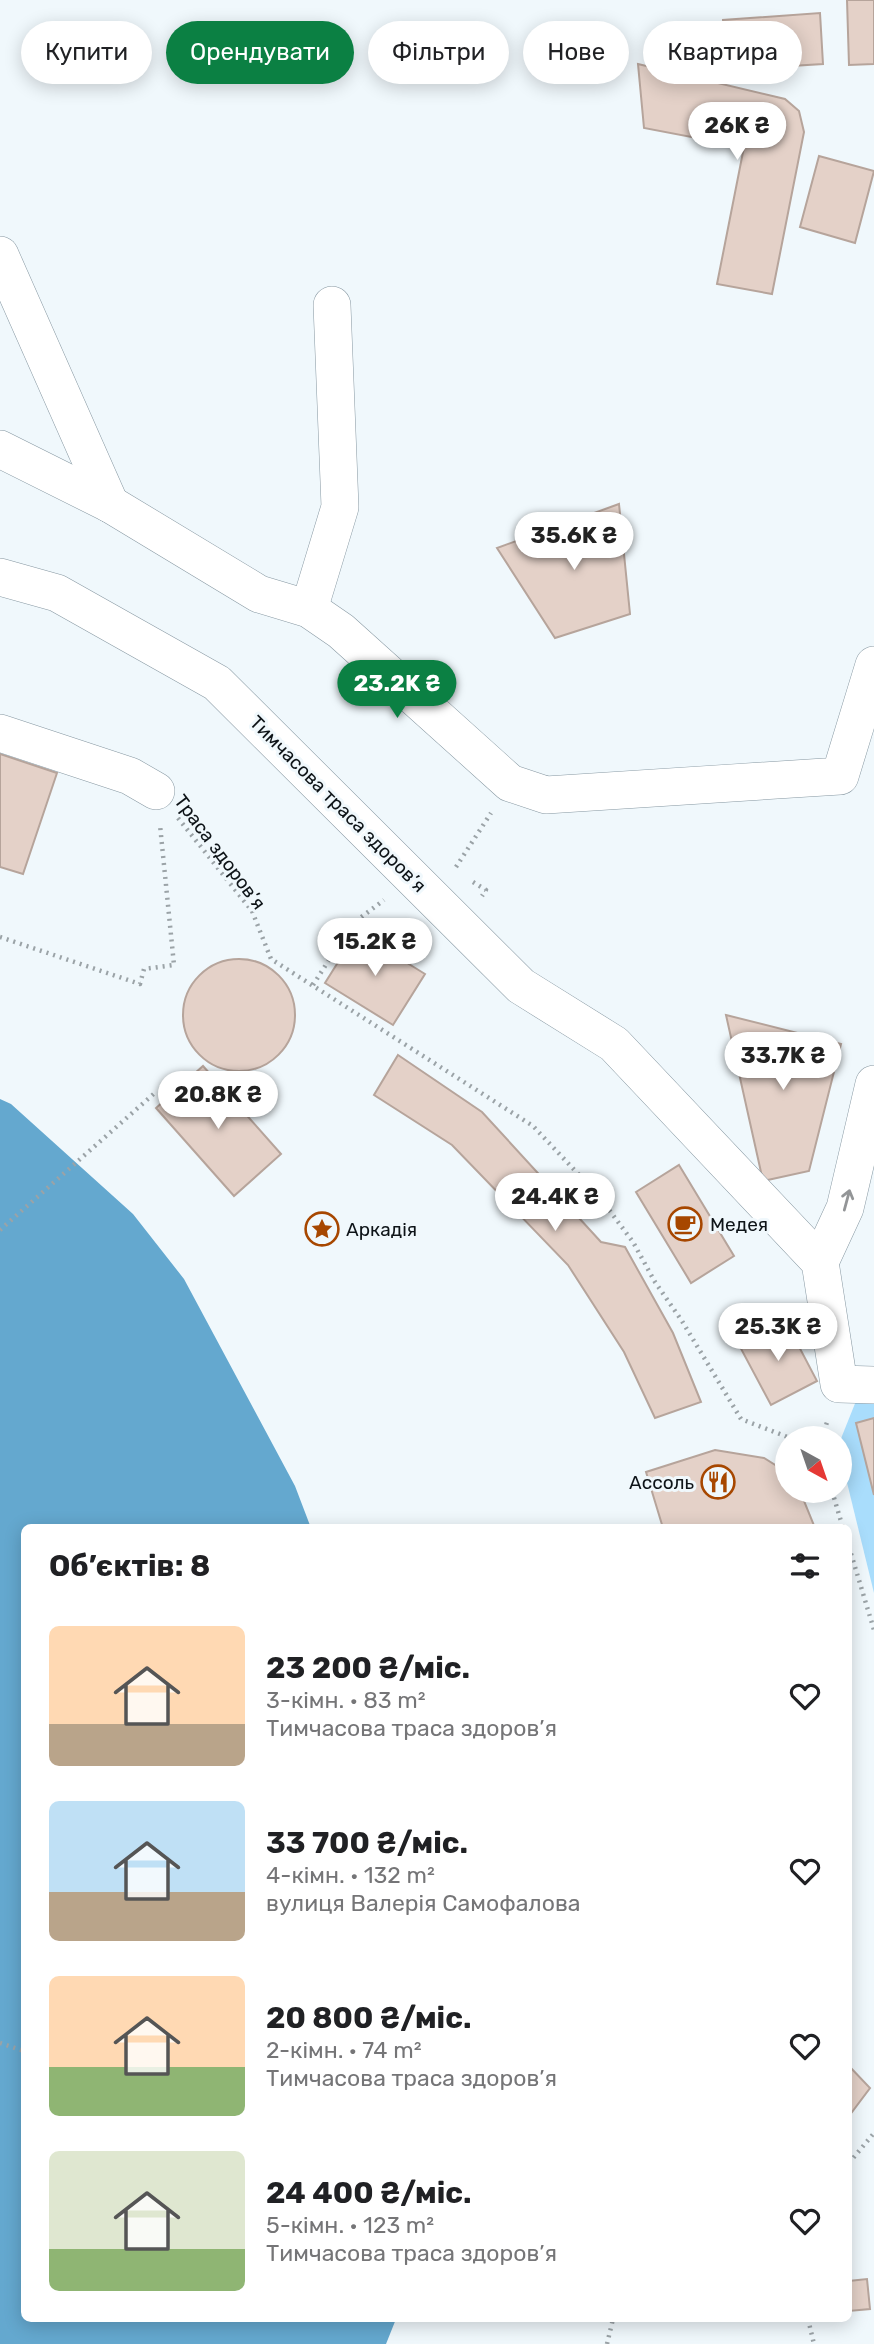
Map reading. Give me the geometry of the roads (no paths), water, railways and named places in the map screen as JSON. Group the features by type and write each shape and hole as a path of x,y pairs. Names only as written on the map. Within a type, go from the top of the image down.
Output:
{"street":[{"path":"0,255 110,504"},
{"path":"309,609 340,507 332,305"},
{"path":"0,449 110,504 259,594 309,609 341,631 510,783 546,795 840,776 874,665"},
{"name":"Тимчасова траса здоров’я","path":"0,577 57,593 216,683 521,986 614,1044 820,1262"},
{"path":"0,733 143,784"},
{"path":"856,1385 820,1262 845,1208 874,1084"}],"place":[{"name":"Медея","path":"685,1224"},
{"name":"Аркадія","path":"322,1229"},
{"name":"Ассоль","path":"718,1482"}]}
